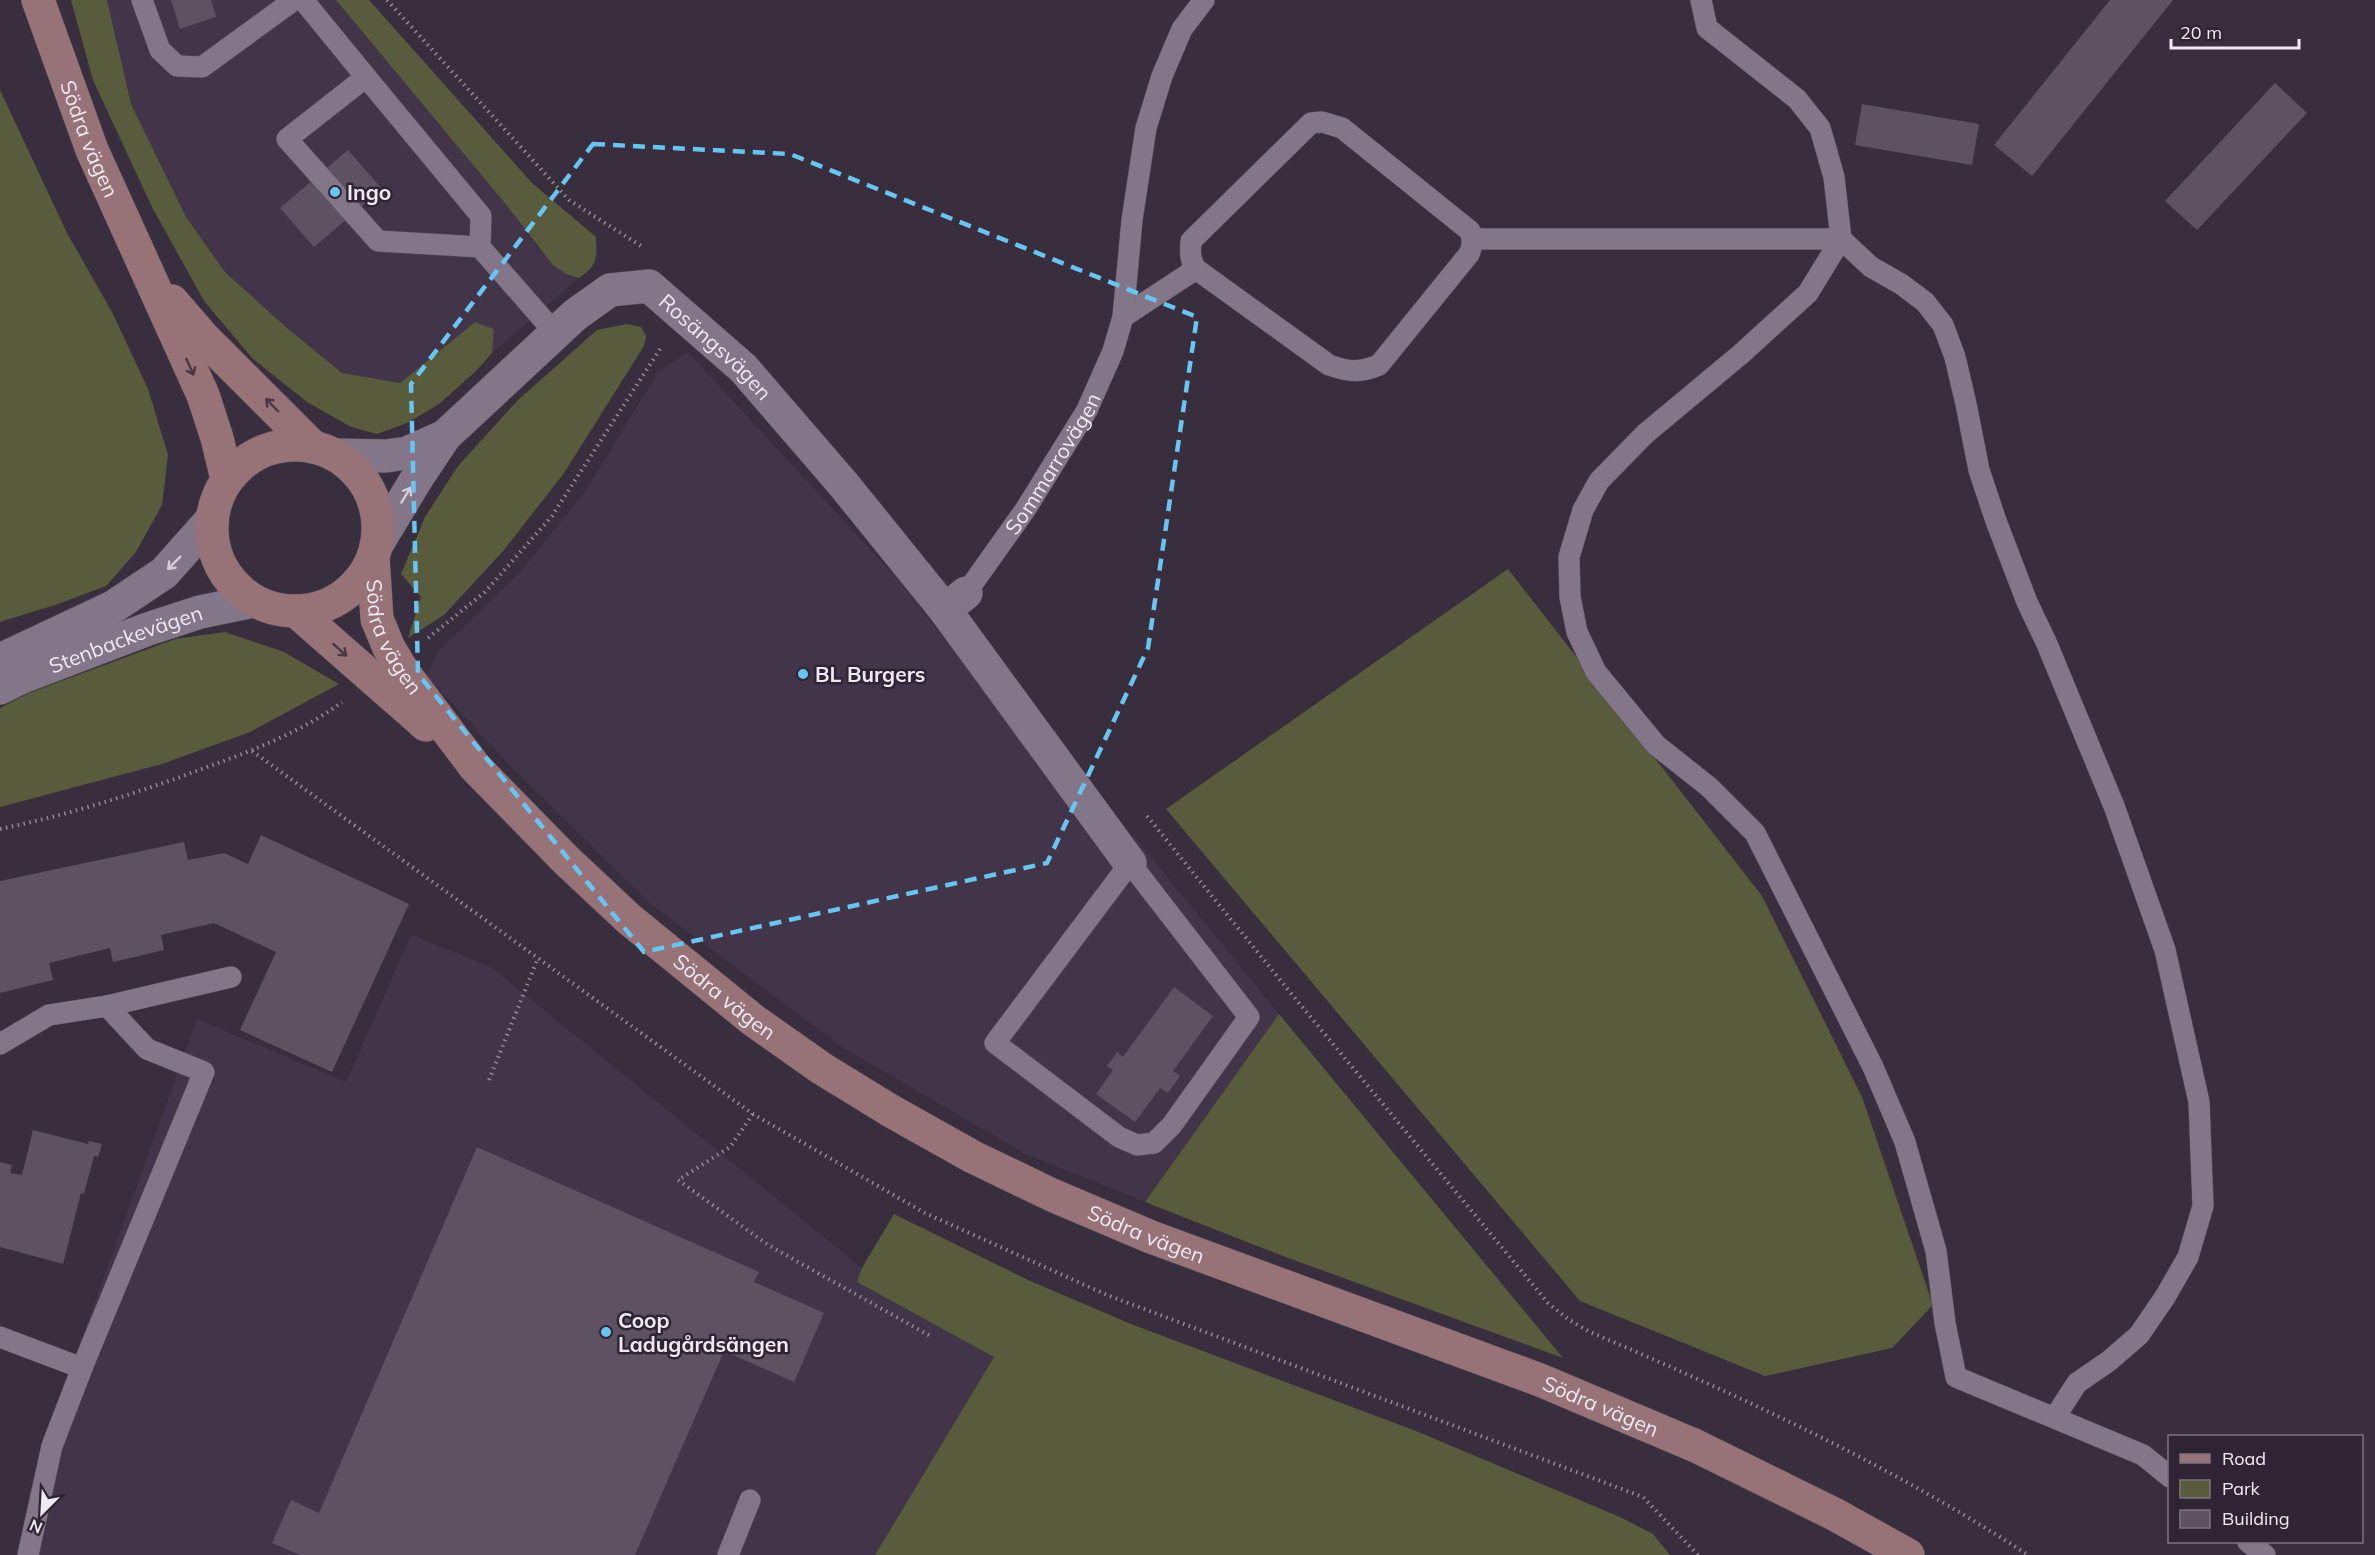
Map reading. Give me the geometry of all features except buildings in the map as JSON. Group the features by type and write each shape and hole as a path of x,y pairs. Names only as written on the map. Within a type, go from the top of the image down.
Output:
{"main road":[{"name":"Södra vägen","path":"38,0 92,150 202,395 217,438 227,479"},
{"name":"Södra vägen","path":"149,275 204,338 324,451"},
{"path":"292,444 324,451 353,469 364,482 372,498 378,525 374,552 357,583 345,595 317,609 296,611 274,609 254,601 238,589 222,570 213,544 212,519 218,495 227,479 244,462 264,450 292,444"},
{"name":"Södra vägen","path":"374,552 377,619 389,648 404,673 475,767"},
{"name":"Södra vägen","path":"296,611 475,767 566,860 629,919 700,979 821,1068 891,1112 973,1157 1052,1195 1151,1237 1540,1380 1686,1441 1834,1514 1908,1555"}],"street":[{"name":"Rosängsvägen","path":"374,552 445,436 575,315 610,290 648,286 743,368 844,485 956,601"},
{"name":"Rosängsvägen","path":"324,451 386,456 408,453 445,436"},
{"name":"Stenbackevägen","path":"0,660 113,607 164,573 212,519"},
{"name":"Stenbackevägen","path":"0,688 22,677 148,629 200,612 254,601"},
{"path":"956,601 1130,863"}],"lane":[{"path":"142,0 160,50 177,66 202,67 294,0"},
{"path":"303,0 481,216 480,247 555,333"},
{"name":"Sommarrovägen","path":"956,601 1025,510 1087,410 1113,351 1123,317 1132,220 1146,128 1162,76 1182,29 1204,0"},
{"path":"1701,0 1707,28 1797,99 1820,128 1834,177 1841,239 1809,293 1741,354 1644,434 1599,481 1583,510 1569,557 1570,597 1577,632 1596,672 1656,745 1709,787 1755,833 1873,1067 1905,1142 1936,1251 1945,1323 1956,1377 2143,1455 2168,1476"},
{"path":"366,77 287,140 378,241 480,247"},
{"path":"1322,122 1342,128 1470,231 1472,239 1473,247 1469,254 1379,365 1363,372 1346,371 1329,365 1196,269 1191,262 1190,252 1191,241 1311,123 1322,122"},
{"path":"1472,239 1841,239 1871,267 1901,284 1925,302 1943,325 1966,404 1979,470 1996,521 2027,602 2114,806 2165,950 2199,1102 2203,1206 2188,1257 2165,1297 2139,1335 2109,1361 2077,1383 2055,1417"},
{"path":"1123,317 1196,269"},
{"path":"1130,863 1249,1017 1172,1125 1154,1143 1137,1145 1119,1137 995,1043 1130,863"},
{"path":"0,1044 49,1015 107,1006 231,977"},
{"path":"28,1555 52,1446 204,1072 147,1049 107,1006"},
{"path":"0,1336 82,1368"},
{"path":"728,1555 750,1500"},
{"path":"2249,1543 2265,1555"}],"path":[{"path":"422,643 485,592 552,516 665,342"},
{"path":"0,829 135,794 241,755 330,712 346,699"},
{"path":"1146,815 1548,1303 1568,1319 1590,1332 1765,1409 1861,1458 1944,1504 2028,1555"},
{"path":"489,1080 538,958"},
{"path":"753,1114 730,1147 678,1180 768,1245 932,1337"}],"highlighted area":[{"path":"593,144 790,154 1197,317 1148,648 1047,863 644,952 418,674 411,384"}],"shaded area":[{"path":"107,0 336,0 504,202 536,245 566,274 579,278 492,353 494,329 475,322 400,383 342,373 287,328 225,272 186,217 131,104"},
{"path":"688,352 893,574 1020,734 1107,861 1133,835 1279,1014 1145,1202 1024,1153 845,1049 651,904 513,769 427,676 437,653 521,571 585,492 658,372"},
{"path":"411,935 491,967 862,1268 857,1282 994,1357 875,1555 20,1555 41,1451 197,1019 346,1082"}],"green space":[{"path":"71,0 107,0 131,104 186,217 225,272 287,328 342,373 400,383 475,322 494,329 492,353 476,371 439,404 407,423 377,434 351,427 307,402 253,359 204,301 152,207 93,80"},
{"path":"336,0 369,0 532,183 596,237 595,260 590,269 579,278 566,274 553,265 504,202"},
{"path":"0,90 67,233 112,312 148,389 168,455 162,505 136,552 106,586 0,622"},
{"path":"627,324 641,327 646,336 644,346 564,473 504,550 444,615 408,638 421,597 401,574 425,517 458,466 518,400 597,330"},
{"path":"1508,569 1762,896 1862,1097 1933,1305 1892,1348 1765,1376 1580,1301 1166,809"},
{"path":"225,632 284,652 339,684 250,732 162,764 0,807 0,708 29,693 175,639"},
{"path":"1279,1014 1563,1358 1283,1256 1145,1202"},
{"path":"894,1214 1028,1280 1131,1324 1416,1431 1620,1517 1653,1534 1670,1555 875,1555 994,1357 857,1282 862,1268"}],"place":[{"name":"Ingo","path":"335,192"},
{"name":"BL Burgers","path":"803,674"},
{"name":"Coop Ladugårdsängen","path":"606,1332"}]}
